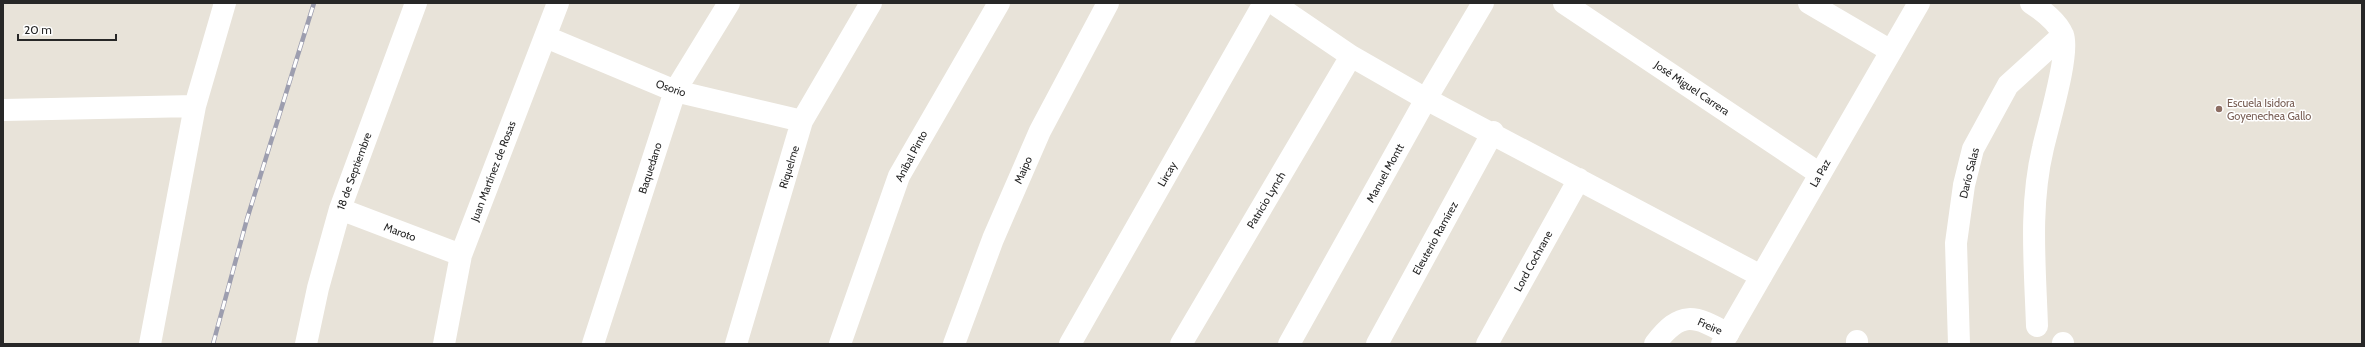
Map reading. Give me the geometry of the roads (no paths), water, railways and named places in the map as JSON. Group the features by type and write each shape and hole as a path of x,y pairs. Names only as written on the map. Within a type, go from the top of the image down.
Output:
{"street":[{"path":"150,344 196,106 225,3"},
{"name":"18 de Septiembre","path":"306,344 318,288 340,209 416,3"},
{"name":"Juan Martínez de Rosas","path":"444,344 461,255 558,3"},
{"name":"Baquedano","path":"593,344 675,91 729,3"},
{"name":"Riquelme","path":"736,344 802,121 871,3"},
{"name":"Aníbal Pinto","path":"840,344 899,176 999,3"},
{"name":"Maipo","path":"954,344 993,239 1040,131 1108,3"},
{"name":"Lircay","path":"1070,344 1264,3"},
{"path":"1273,3 1351,56 1426,99 1493,132 1761,276"},
{"name":"Manuel Montt","path":"1289,344 1426,99 1482,3"},
{"name":"José Miguel Carrera","path":"1564,3 1820,174"},
{"path":"1809,3 1891,51"},
{"name":"La Paz","path":"1725,339 1919,3"},
{"path":"2031,3 2048,14 2063,35 2062,69 2043,148 2035,192 2036,326"},
{"name":"Darío Salas","path":"1958,344 1956,243 1964,185 1973,149 2008,84 2063,35"},
{"name":"Osorio","path":"546,37 675,91 802,121"},
{"name":"Patricio Lynch","path":"1181,344 1351,56"},
{"path":"3,110 196,106"},
{"name":"Eleuterio Ramírez","path":"1377,344 1493,132"},
{"name":"Lord Cochrane","path":"1487,344 1579,179"},
{"name":"Maroto","path":"340,209 461,255"},
{"name":"Freire","path":"1655,344 1672,325 1682,319 1702,319 1725,339"}],"railway":[{"path":"213,344 247,219 314,3"}],"place":[{"name":"Escuela Isidora Goyenechea Gallo","path":"2219,109"}]}
